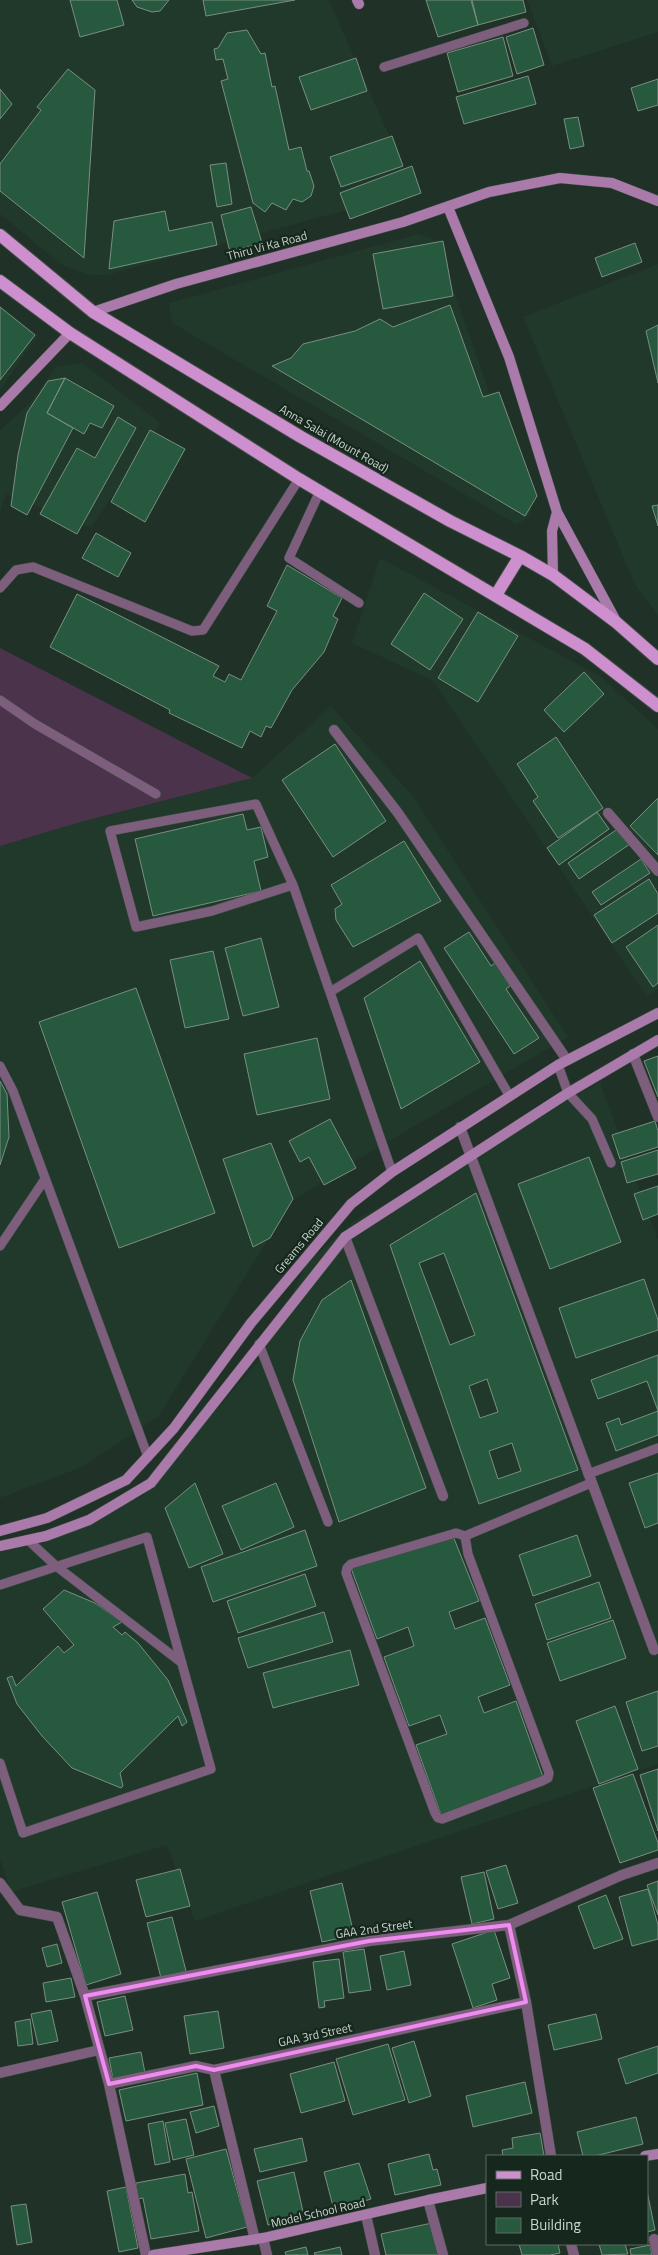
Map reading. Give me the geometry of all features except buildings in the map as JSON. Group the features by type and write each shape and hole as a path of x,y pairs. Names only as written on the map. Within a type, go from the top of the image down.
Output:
{"main road":[{"name":"Anna Salai (Mount Road)","path":"0,235 93,312 300,437 450,521 520,556 553,575 617,623 658,659"},
{"path":"0,281 70,333 299,478 585,649 658,706"},
{"path":"496,595 520,556"}],"street":[{"name":"Thiru Vi Ka Road","path":"93,312 176,284 403,222 489,192 560,178 612,183 658,201"},
{"path":"448,207 509,357 557,512 617,623"},
{"path":"0,406 70,333"},
{"path":"553,575 552,531 557,512"},
{"path":"334,730 398,813 562,1062"},
{"path":"608,813 658,871"},
{"name":"Greams Road","path":"0,1531 47,1518 126,1480 174,1428 251,1323 351,1204 392,1172 460,1126 562,1062 658,1013"},
{"path":"0,1546 46,1536 89,1520 151,1483 345,1237 568,1093 658,1040"},
{"path":"633,1054 658,1118"},
{"path":"460,1126 472,1154 589,1479 654,1650"},
{"path":"345,1237 443,1496"},
{"name":"GAA 2nd Street","path":"85,1996 370,1941 509,1925 622,1875 658,1863"},
{"path":"0,1886 20,1910 57,1917 85,1996 109,2084 146,2255"},
{"path":"509,1925 526,2002 551,2155"},
{"name":"GAA 3rd Street","path":"109,2084 196,2066 214,2070 526,2002"},
{"path":"0,2073 99,2050"},
{"path":"214,2070 259,2239 266,2255"},
{"name":"Model School Road","path":"153,2255 259,2239 486,2188"},
{"path":"428,2200 443,2255"},
{"path":"366,2215 375,2255"},
{"path":"654,2239 658,2255"}],"lane":[{"path":"384,67 524,23"},
{"path":"0,588 16,570 33,568 192,631 203,630 299,478"},
{"path":"320,491 289,558 360,603"},
{"path":"0,700 35,724 156,794"},
{"path":"294,885 212,911 136,927 110,831 256,804 294,885 392,1172"},
{"path":"330,992 418,938 509,1095"},
{"path":"562,1062 568,1093 592,1118 611,1163"},
{"path":"0,1066 13,1091 148,1456"},
{"path":"0,1246 45,1179"},
{"path":"259,1344 328,1522"},
{"path":"465,1536 468,1554 549,1773 548,1778 542,1781 438,1818 346,1573 352,1564 456,1533 465,1536 658,1448"},
{"path":"0,1585 147,1536 211,1769 24,1833 0,1763"},
{"path":"28,1540 56,1566 182,1663"}],"highlighted area":[{"path":"509,1925 526,2002 214,2070 196,2066 109,2084 85,1996 369,1941"}],"shaded area":[{"path":"0,0 329,0 404,169 403,195 107,275 90,275 62,265 0,214"},
{"path":"527,0 658,0 658,32 552,66"},
{"path":"418,234 436,240 532,514 517,525 172,323 169,303"},
{"path":"658,264 658,615 635,585 523,317"},
{"path":"0,305 38,335 0,390"},
{"path":"82,363 161,423 91,528 6,494 0,513 0,430 29,404 56,367"},
{"path":"380,558 600,676 658,729 658,989 647,997 433,681 352,643"},
{"path":"331,706 412,795 568,1037 360,1158 292,1201 158,1417 82,1467 0,1498 0,846 84,821 252,778"},
{"path":"600,1082 658,1240 658,1764 195,1921 167,1845 11,1892 0,1859 0,1543 52,1531 143,1496 259,1360 307,1263 354,1221"}],"green space":[{"path":"0,648 252,778 84,821 0,846"}]}
